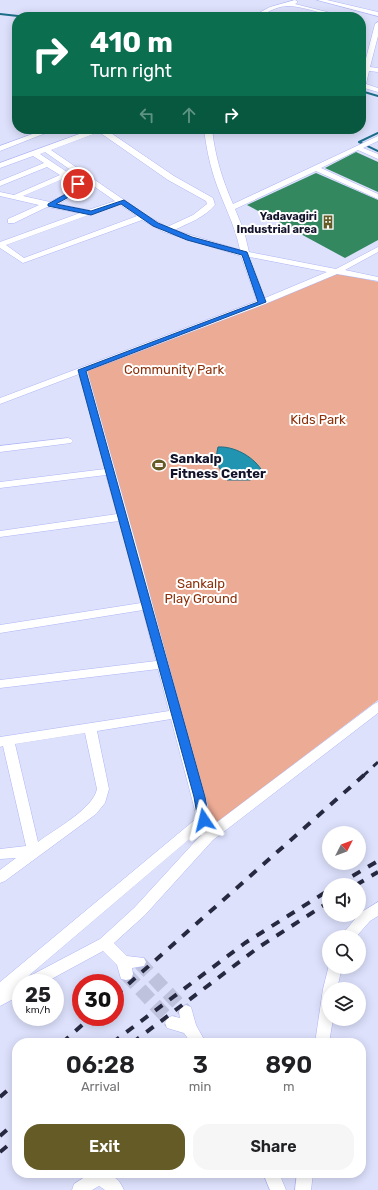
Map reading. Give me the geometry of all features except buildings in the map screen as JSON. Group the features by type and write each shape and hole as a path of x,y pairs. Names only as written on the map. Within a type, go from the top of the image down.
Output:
{"street":[{"path":"266,12 304,0"},
{"path":"320,0 378,14"},
{"path":"289,4 323,12"},
{"path":"352,12 354,8"},
{"path":"366,63 378,24"},
{"path":"366,69 378,70"},
{"path":"366,86 378,90"},
{"path":"0,149 39,134"},
{"path":"0,166 86,134"},
{"path":"107,134 171,178 206,198 210,203 230,204 316,168 378,138"},
{"path":"209,134 211,154 240,231 245,254 262,302"},
{"path":"359,148 378,157"},
{"path":"45,149 143,217 168,230 245,254 378,279"},
{"path":"11,221 49,205 77,189 76,182 33,153"},
{"path":"0,184 48,164"},
{"path":"316,168 378,197"},
{"path":"15,197 66,175"},
{"path":"0,194 91,213"},
{"path":"0,244 91,213 121,201"},
{"path":"168,230 194,218 207,209 211,205 210,203"},
{"path":"0,244 23,260 143,217"},
{"path":"0,401 262,302 337,271 377,250"},
{"path":"82,370 200,797 208,836"},
{"path":"0,449 68,441"},
{"path":"0,485 110,471"},
{"path":"0,534 123,517"},
{"path":"0,630 147,606"},
{"path":"0,684 163,664"},
{"path":"47,974 105,943 140,911 208,836 378,707"},
{"path":"34,851 4,741 177,714"},
{"path":"0,878 34,851 91,810 101,799 104,789 90,728"},
{"path":"0,991 204,820"},
{"path":"0,854 34,851"},
{"path":"353,930 365,917 378,908"},
{"path":"105,943 125,968 139,962"},
{"path":"0,999 12,993"},
{"path":"186,1012 188,1027 196,1038"},
{"path":"172,1023 188,1027"},
{"path":"323,1038 324,1026"},
{"path":"80,1190 88,1183 98,1178 108,1181 116,1190"},
{"path":"273,1178 278,1190"},
{"path":"302,1190 304,1178"}],"green space":[{"path":"339,273 378,282 378,700 211,827 208,806 87,370 264,304"}],"water":[{"path":"218,447 230,448 248,456 261,469 258,476 250,480 227,480 218,465"}],"waterway":[{"path":"0,14 12,15"},
{"path":"366,92 378,96"},
{"path":"378,133 359,142 378,151"}],"tunnel":[{"path":"139,962 186,1012"},
{"path":"126,974 172,1023"}],"railway":[{"path":"363,776 378,762"},
{"path":"124,988 364,775"},
{"path":"349,878 378,861"},
{"path":"366,879 378,872"},
{"path":"119,1038 245,943 322,894"},
{"path":"139,1038 259,947 322,906"},
{"path":"68,1038 81,1026"},
{"path":"0,1097 12,1086"},
{"path":"0,1136 12,1125"},
{"path":"0,1152 12,1142"}],"place":[{"name":"Yadavagiri Industrial area","path":"328,222"},
{"name":"Sankalp Fitness Center","path":"159,465"}],"route":[{"path":"78,184 76,191 50,205 91,213 121,201 155,225 190,238 245,254 262,302 82,370 200,797 204,820"}],"park label":[{"name":"Community Park","path":"174,369"},
{"name":"Kids Park","path":"318,419"},
{"name":"Sankalp Play Ground","path":"201,590"}]}
